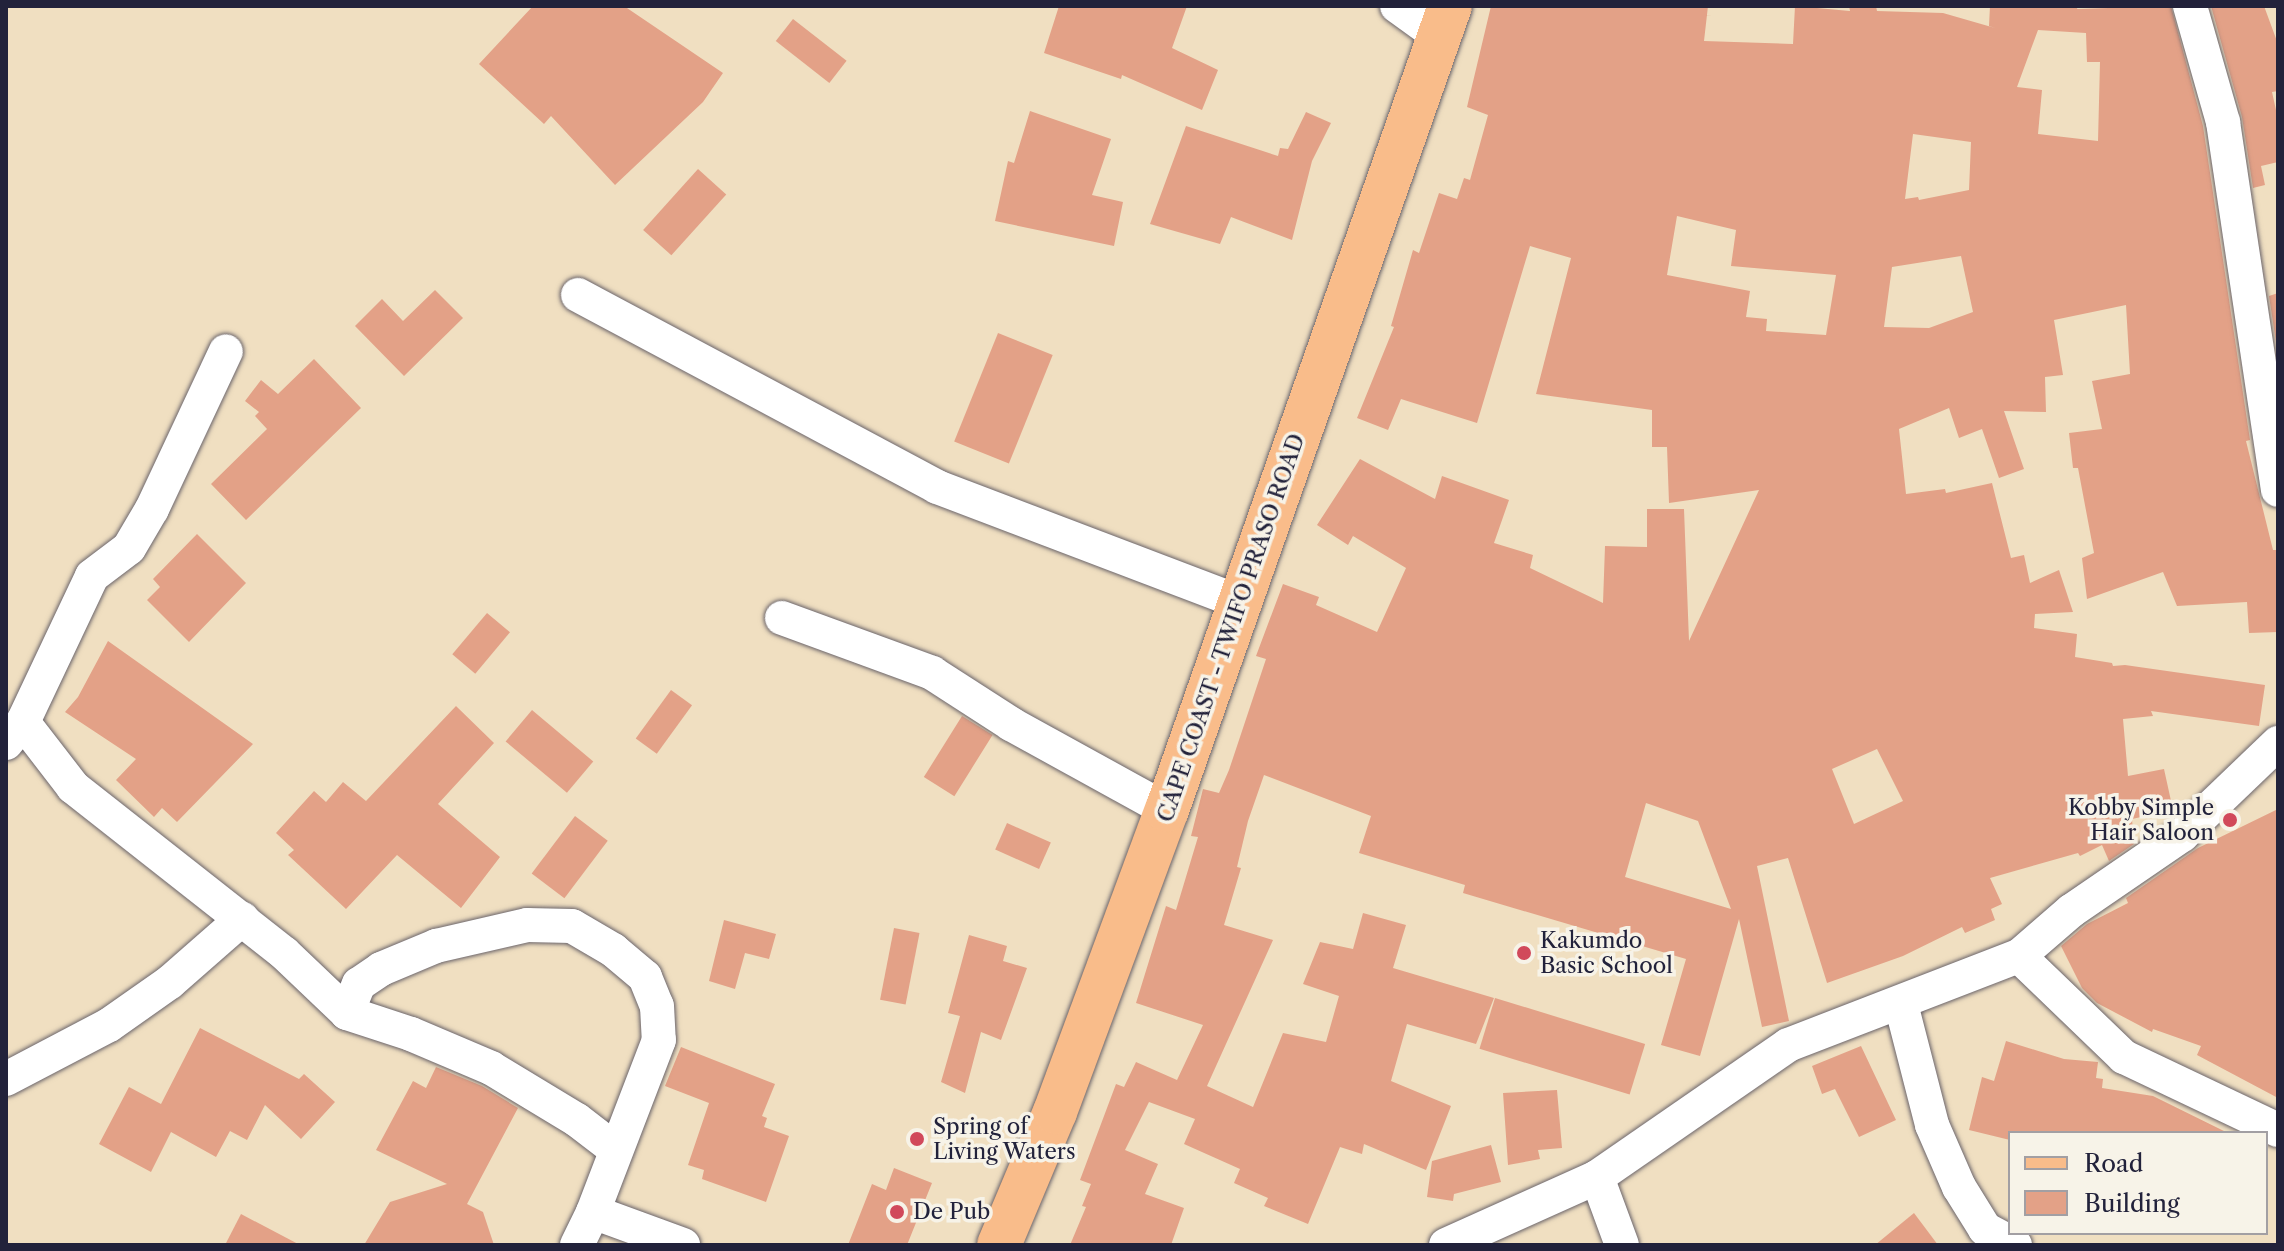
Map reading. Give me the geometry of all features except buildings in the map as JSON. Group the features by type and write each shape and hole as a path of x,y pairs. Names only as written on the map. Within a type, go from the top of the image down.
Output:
{"main road":[{"name":"CAPE COAST - TWIFO PRASO ROAD","path":"999,1245 1055,1112 1167,810 1445,21"}],"street":[{"path":"1397,6 1445,21"},
{"path":"2190,6 2223,122 2278,490"},
{"path":"578,295 937,487 1240,602"},
{"path":"226,351 152,509 129,548 92,576 14,733 73,787 284,953 347,1013 411,1034 491,1068 577,1120 616,1150"},
{"path":"782,618 932,673 1011,724 1167,810"},
{"path":"1446,1245 1597,1177 1788,1045 2019,956 2071,911 2182,835 2278,743"},
{"path":"6,1079 109,1025 170,982 242,919"},
{"path":"347,1013 359,984 381,969 436,946 527,925 572,926 613,950 645,977 657,1006 659,1040 593,1212 577,1245"},
{"path":"2019,956 2124,1057 2278,1130"},
{"path":"1901,1004 1932,1125 1959,1187 1985,1229 2015,1245"},
{"path":"1597,1177 1622,1245"},
{"path":"593,1212 683,1245"}],"place":[{"name":"Kobby Simple Hair Saloon","path":"2230,820"},
{"name":"Kakumdo Basic School","path":"1524,953"},
{"name":"Spring of Living Waters","path":"917,1139"},
{"name":"De Pub","path":"897,1212"}]}
